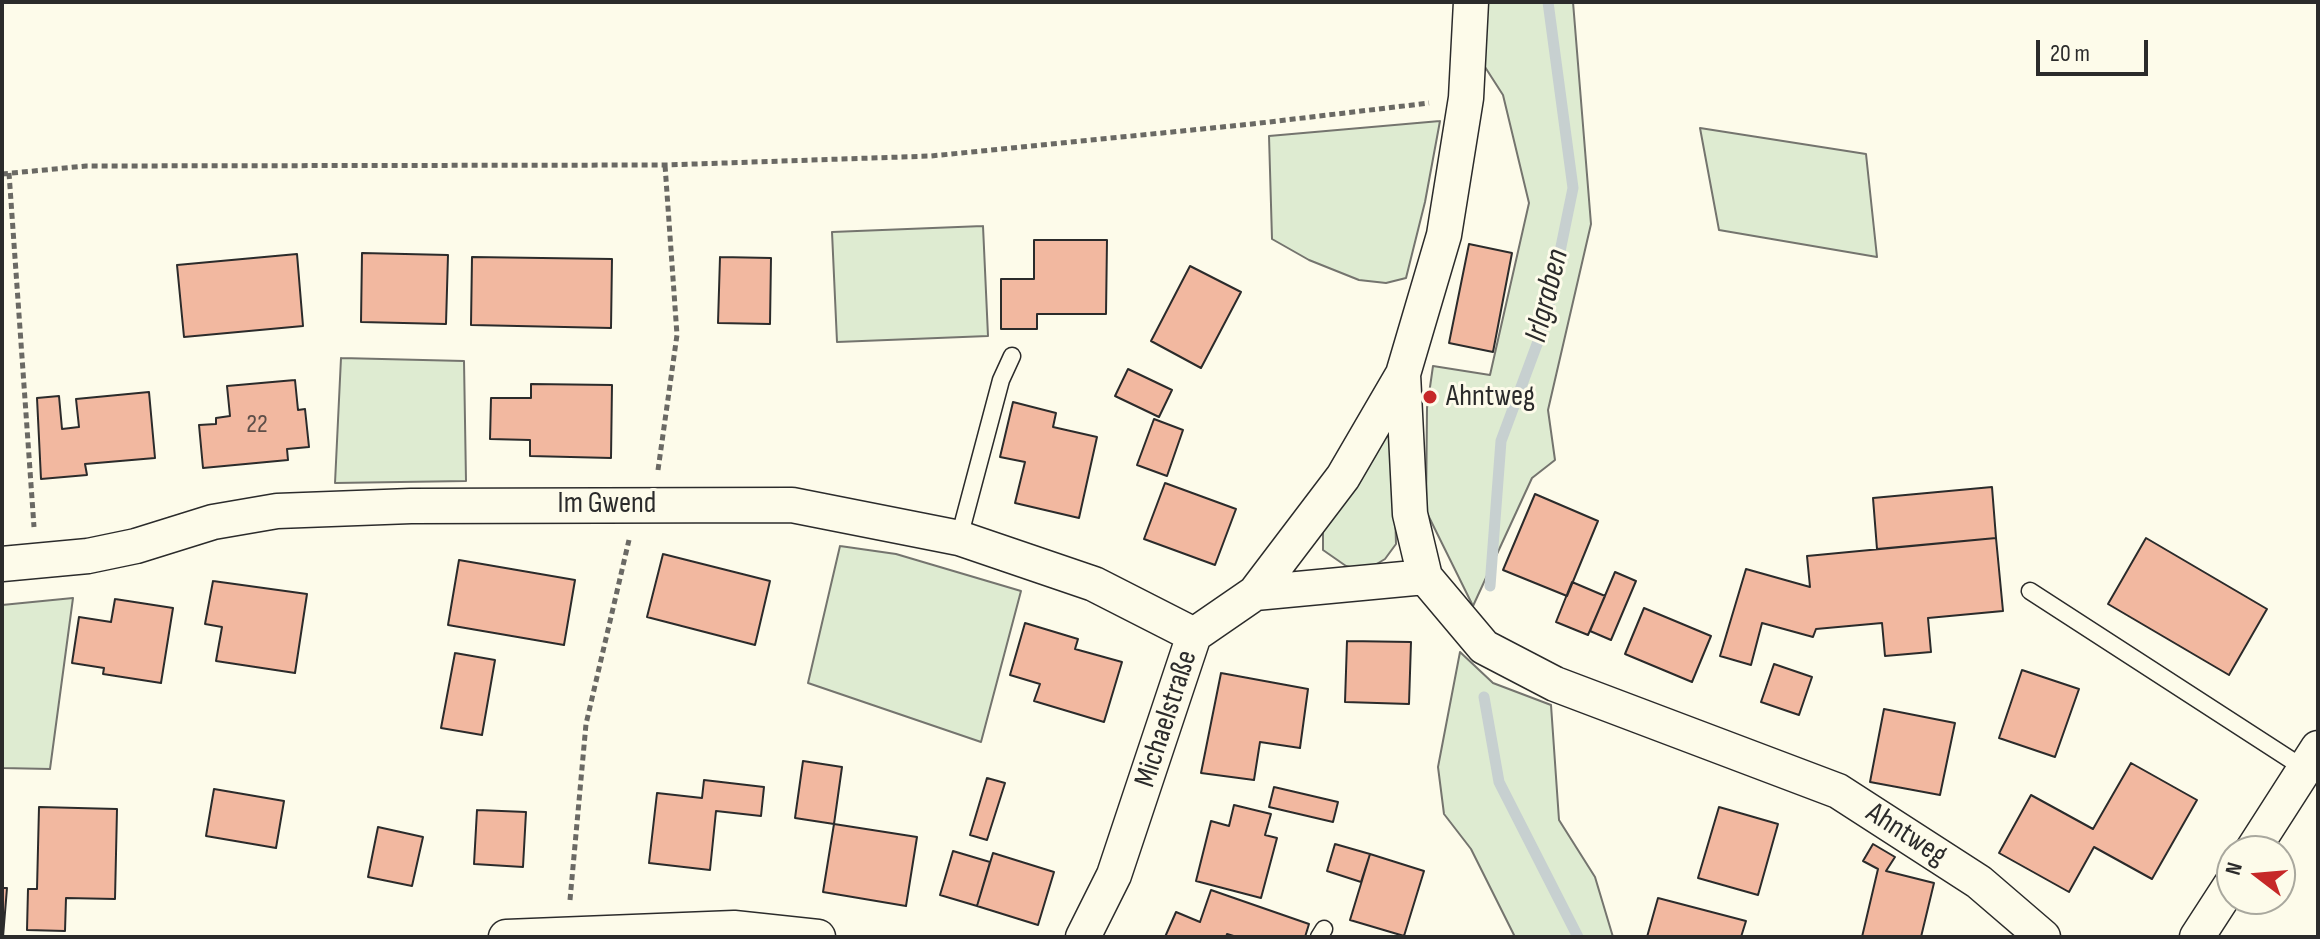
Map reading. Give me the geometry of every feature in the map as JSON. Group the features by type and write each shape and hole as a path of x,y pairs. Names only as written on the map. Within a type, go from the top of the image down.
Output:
{"street":[{"path":"1403,374 1444,235 1466,98 1471,2"},
{"name":"Ahntweg","path":"1403,374 1410,514 1425,577 1484,647 1555,684 1838,791 1979,882 2043,937"},
{"name":"Michaelstraße","path":"1083,937 1114,875 1194,635 1255,593 1343,477 1403,374"},
{"name":"Im Gwend","path":"2,564 37,563 136,546 213,522 277,511 653,503 792,505 959,538 1094,584 1194,635"},
{"path":"1255,593 1425,577"},
{"path":"2262,835 2311,758"},
{"path":"2197,937 2216,908"},
{"path":"506,937 734,928 818,937"}],"lane":[{"path":"959,538 1001,380 1012,356"},
{"path":"2030,591 2311,758"}],"path":[{"path":"37,563 5,173 102,166 665,165 931,156 1252,124 1466,98"},
{"path":"567,933 586,724 631,531 653,503 677,335 665,165"}],"green space":[{"path":"1484,2 1573,2 1591,224 1548,410 1555,460 1532,478 1473,606 1426,511 1427,408 1433,366 1490,375 1529,203 1503,95 1485,67"},
{"path":"1440,121 1425,202 1406,278 1386,283 1359,280 1309,260 1272,239 1269,136"},
{"path":"1700,128 1866,154 1877,257 1719,230"},
{"path":"983,226 988,336 837,342 832,232"},
{"path":"341,358 464,361 466,481 335,483"},
{"path":"1384,430 1393,434 1396,544 1385,559 1358,569 1346,566 1323,550 1323,528"},
{"path":"840,546 896,554 1021,591 981,742 808,683"},
{"path":"73,598 50,769 2,768 2,605"},
{"path":"1460,652 1493,683 1551,705 1559,820 1595,877 1613,937 1515,937 1471,849 1444,814 1438,767"}],"building":[{"path":"1034,240 1107,240 1106,314 1037,314 1037,329 1001,329 1001,279 1034,279"},
{"path":"1469,244 1512,253 1493,352 1449,343"},
{"path":"362,253 448,255 446,324 361,322"},
{"path":"297,254 303,326 184,337 177,265"},
{"path":"472,257 612,259 611,328 471,325"},
{"path":"720,257 771,258 770,324 718,323"},
{"path":"1190,266 1241,292 1201,368 1151,341"},
{"path":"1128,369 1172,390 1159,417 1115,396"},
{"path":"295,380 298,410 305,409 309,447 287,449 288,460 203,468 199,425 216,424 216,418 230,416 227,386"},
{"path":"531,384 612,385 611,458 530,456 530,440 490,439 491,398 531,398"},
{"path":"149,392 155,458 85,464 87,475 41,479 37,398 59,396 62,429 79,427 76,399"},
{"path":"1013,402 1056,413 1053,427 1097,437 1079,518 1015,503 1025,462 1000,457"},
{"path":"1154,419 1183,430 1167,476 1137,465"},
{"path":"1165,483 1236,509 1215,565 1144,539"},
{"path":"1992,487 1996,538 1877,549 1873,498"},
{"path":"1535,494 1598,521 1567,596 1503,570"},
{"path":"1996,538 2003,611 1928,618 1931,652 1885,656 1882,623 1816,629 1813,637 1762,623 1751,665 1720,656 1746,569 1810,587 1807,556"},
{"path":"2146,538 2267,609 2229,675 2108,604"},
{"path":"663,554 770,581 755,645 647,617"},
{"path":"459,560 575,580 564,645 448,625"},
{"path":"1615,572 1636,581 1611,640 1590,631"},
{"path":"213,581 307,594 295,673 216,661 222,627 205,624"},
{"path":"1572,582 1605,596 1588,635 1556,622"},
{"path":"115,599 173,608 161,683 103,674 104,668 72,663 79,617 111,622"},
{"path":"1644,608 1711,636 1692,682 1625,654"},
{"path":"1025,623 1078,639 1075,649 1122,662 1104,722 1034,701 1040,684 1010,675"},
{"path":"1347,641 1411,642 1409,704 1345,702"},
{"path":"455,653 495,660 482,735 441,728"},
{"path":"1774,664 1812,677 1799,715 1761,702"},
{"path":"2022,670 2079,689 2055,757 1999,738"},
{"path":"1221,673 1308,689 1300,748 1260,742 1254,780 1201,773"},
{"path":"1884,709 1955,723 1940,795 1870,782"},
{"path":"803,761 842,767 834,824 795,818"},
{"path":"2131,763 2197,800 2152,879 2094,847 2069,892 1999,853 2031,795 2093,829"},
{"path":"987,778 1005,783 987,840 970,835"},
{"path":"704,780 764,787 761,816 716,811 710,870 649,863 657,793 702,798"},
{"path":"1274,787 1338,802 1333,822 1269,807"},
{"path":"214,789 284,801 276,848 206,836"},
{"path":"1234,805 1271,814 1265,835 1277,838 1261,898 1196,881 1211,821 1229,826"},
{"path":"39,807 117,809 115,899 66,898 65,931 27,930 28,889 37,889"},
{"path":"1719,807 1778,824 1758,895 1698,878"},
{"path":"477,810 526,812 523,867 474,864"},
{"path":"834,824 917,837 906,906 823,892"},
{"path":"378,827 423,837 412,886 368,877"},
{"path":"1335,844 1370,854 1361,882 1327,871"},
{"path":"1873,844 1895,857 1886,871 1934,883 1921,937 1862,937 1878,869 1863,861"},
{"path":"953,851 990,862 977,906 940,895"},
{"path":"993,853 1054,872 1038,925 977,906"},
{"path":"1370,854 1424,871 1404,936 1350,920"},
{"path":"2,888 7,888 3,937 2,937"},
{"path":"1211,890 1309,924 1305,937 1237,937 1227,934 1226,937 1165,937 1176,912 1200,922"},
{"path":"1658,898 1746,921 1741,937 1647,937"}],"waterway":[{"name":"Irlgraben","path":"1490,586 1501,441 1546,320 1573,188 1548,2"},
{"name":"Irlgraben","path":"1484,697 1499,782 1578,937"}],"place":[{"name":"Ahntweg","path":"1430,397"}]}
